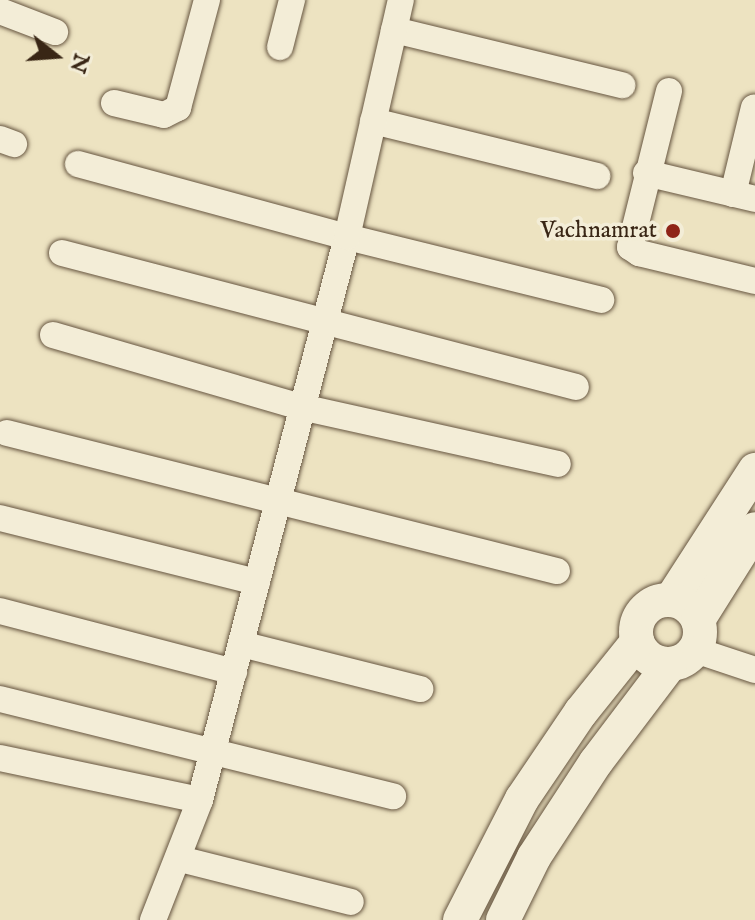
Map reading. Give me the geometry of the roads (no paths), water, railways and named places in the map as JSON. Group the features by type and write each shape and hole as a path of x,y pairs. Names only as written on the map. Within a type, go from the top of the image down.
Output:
{"street":[{"path":"280,47 292,0"},
{"path":"153,920 180,859 200,800 347,237 401,0"},
{"path":"114,103 164,115 178,108 198,2"},
{"path":"0,11 55,32"},
{"path":"394,30 622,85"},
{"path":"669,91 646,173 630,247 639,253 755,281"},
{"path":"646,173 744,197 754,107"},
{"path":"373,121 597,176"},
{"path":"78,164 347,237 601,300"},
{"path":"62,253 576,387"},
{"path":"53,335 301,407 558,464"},
{"path":"7,433 557,571"},
{"path":"755,470 683,634 650,659 637,642 636,631 644,611 653,604 683,634 755,670"},
{"path":"0,518 257,582"},
{"path":"503,920 541,845 755,529"},
{"path":"0,611 234,672"},
{"path":"460,920 522,799 581,712 637,642"},
{"path":"241,644 420,689"},
{"path":"0,699 393,796"},
{"path":"0,758 200,800"},
{"path":"180,859 351,902"}],"place":[{"name":"Vachnamrat","path":"673,231"}]}
